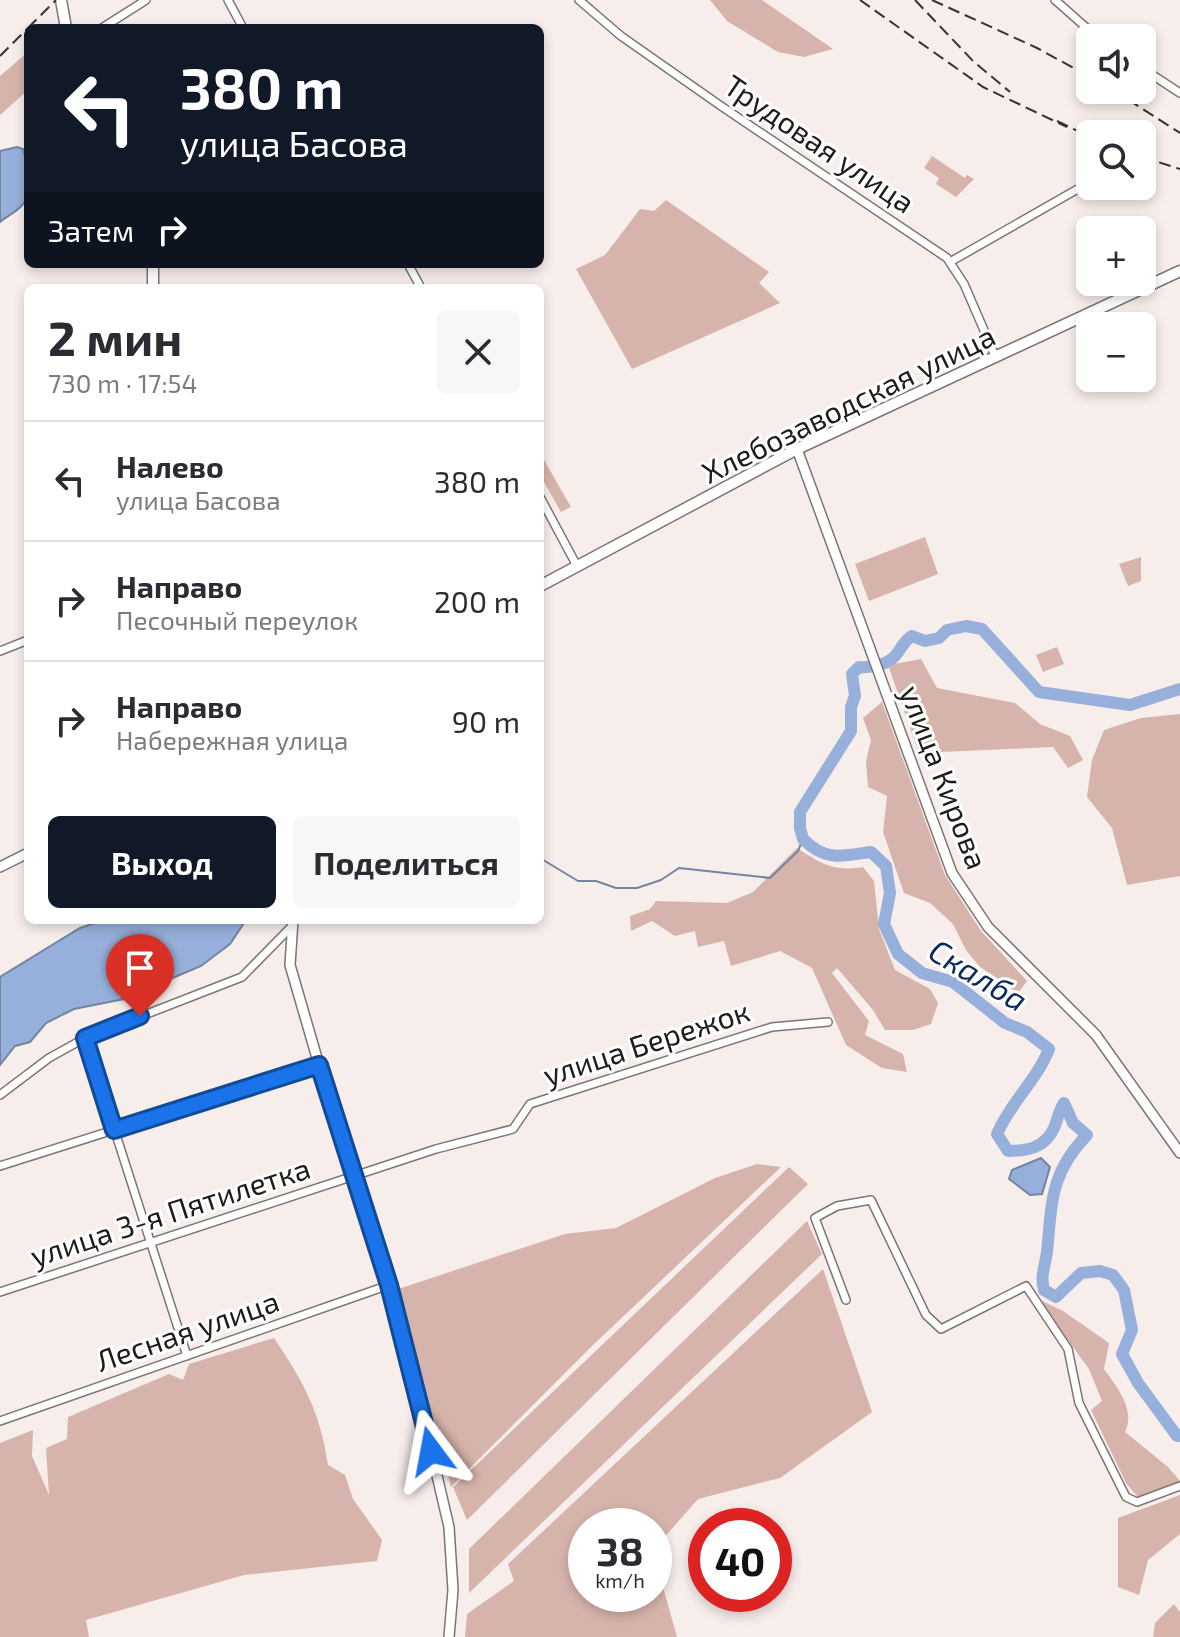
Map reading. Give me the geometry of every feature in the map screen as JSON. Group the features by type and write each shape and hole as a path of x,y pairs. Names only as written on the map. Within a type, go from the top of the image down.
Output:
{"main road":[{"path":"61,0 65,24"},
{"name":"Хлебозаводская улица","path":"544,584 797,449 1180,271"}],"street":[{"path":"108,24 146,0"},
{"path":"228,0 241,24"},
{"name":"Трудовая улица","path":"579,0 621,36 950,262 964,284 996,358"},
{"path":"1055,0 1082,24"},
{"path":"1156,77 1180,93"},
{"path":"950,262 1076,190"},
{"name":"улица Кирова","path":"797,449 952,873 988,927 1096,1035 1180,1153"},
{"path":"544,504 577,566"},
{"path":"0,651 24,642"},
{"path":"1,864 24,855"},
{"path":"0,1095 49,1058 85,1038 242,977 291,924"},
{"path":"293,924 289,961 389,1285 449,1527 453,1590 449,1637"},
{"name":"улица Бережок","path":"354,1175 513,1129 530,1104 772,1027 828,1022"},
{"path":"85,1038 187,1356"},
{"path":"0,1166 319,1065"},
{"name":"улица 3-я Пятилетка","path":"0,1292 354,1175"},
{"path":"846,1300 815,1218 837,1206 871,1200 926,1315 941,1329 1026,1286 1068,1349 1079,1403 1126,1497 1137,1502 1180,1486"},
{"name":"Лесная улица","path":"0,1421 389,1285"}],"shaded area":[{"path":"710,0 762,0 833,49 804,57 778,52 727,21"},
{"path":"24,55 24,94 0,115 0,76"},
{"path":"932,156 965,178 967,175 974,179 956,197 936,184 939,178 924,168"},
{"path":"666,200 769,272 759,283 780,303 632,369 576,269 605,255 640,209 654,211"},
{"path":"544,460 571,507 561,512 544,482"},
{"path":"925,537 938,574 869,601 855,564"},
{"path":"1141,557 1141,581 1128,586 1119,564"},
{"path":"1057,647 1064,664 1043,672 1036,655"},
{"path":"921,659 937,688 1015,703 1040,724 1070,736 1083,760 1068,768 1053,747 919,753 888,665"},
{"path":"882,702 945,875 981,931 1027,981 1018,993 979,966 966,950 953,924 930,903 904,893 883,832 887,796 868,787 866,761 871,740 863,718"},
{"path":"1180,714 1180,876 1127,885 1112,828 1087,797 1092,760 1104,730 1141,718"},
{"path":"797,848 828,865 863,867 874,881 879,929 895,970 930,989 938,1003 931,1024 913,1030 885,1030 873,1010 837,968 832,973 869,1021 865,1035 903,1054 907,1072 882,1068 846,1045 812,968 780,951 731,966 724,941 698,947 695,931 675,936 652,921 631,931 630,916 650,909 656,901 727,903 753,892"},
{"path":"757,1164 781,1167 592,1346 451,1487 398,1289 565,1234 616,1228 715,1178"},
{"path":"789,1167 808,1184 467,1520 453,1487"},
{"path":"807,1221 822,1254 469,1593 469,1549"},
{"path":"823,1269 872,1412 780,1478 698,1499 672,1529 672,1508 568,1508 568,1612 670,1612 677,1637 465,1637 467,1614 514,1581 508,1564"},
{"path":"1038,1299 1063,1311 1109,1343 1104,1369 1127,1407 1125,1432 1168,1467 1180,1481 1138,1497 1126,1483 1091,1410 1102,1401 1089,1369"},
{"path":"274,1338 309,1398 328,1465 345,1475 353,1499 382,1540 377,1561 244,1575 86,1620 89,1637 0,1637 0,1443 33,1430 32,1456 49,1495 46,1448 67,1439 68,1417 169,1374 183,1380 189,1364"},
{"path":"1180,1495 1180,1534 1148,1560 1139,1595 1118,1587 1118,1518"},
{"path":"1174,1604 1180,1612 1180,1637 1153,1637 1155,1623"}],"water":[{"path":"17,147 23,149 24,202 0,222 0,151"},
{"path":"92,924 243,924 230,944 201,966 139,996 74,1009 46,1023 30,1042 15,1046 0,1065 0,977 80,928"},
{"path":"1041,1158 1050,1167 1042,1194 1030,1195 1009,1179 1012,1170"}],"waterway":[{"name":"Скалба","path":"1180,689 1130,705 1039,692 982,629 966,626 947,630 939,638 925,641 912,636 888,662 859,667 852,674 855,696 851,707 851,731 800,812 803,839 811,846 835,856 871,852 886,866 890,893 884,924 898,954 922,973 953,982 1005,1023 1027,1032 1049,1049 997,1134 1008,1151 1035,1147 1050,1135 1064,1103 1073,1123 1087,1135 1066,1162 1055,1189 1043,1275 1044,1290 1056,1297 1081,1273 1100,1271 1113,1275 1124,1290 1132,1330 1122,1354 1138,1383 1180,1436"},
{"path":"544,860 578,881 596,881 616,888 637,888 661,880 679,868 770,878 798,851 803,839"}],"railway":[{"path":"32,24 56,0"},
{"path":"860,0 983,87 1067,127"},
{"path":"915,0 974,62 1010,92"},
{"path":"932,0 1076,69"},
{"path":"0,56 24,32"},
{"path":"1135,104 1180,133"},
{"path":"1057,121 1076,130"},
{"path":"1156,161 1180,169"}],"route":[{"path":"140,1016 85,1038 114,1130 319,1065 389,1285 431,1451"}]}
